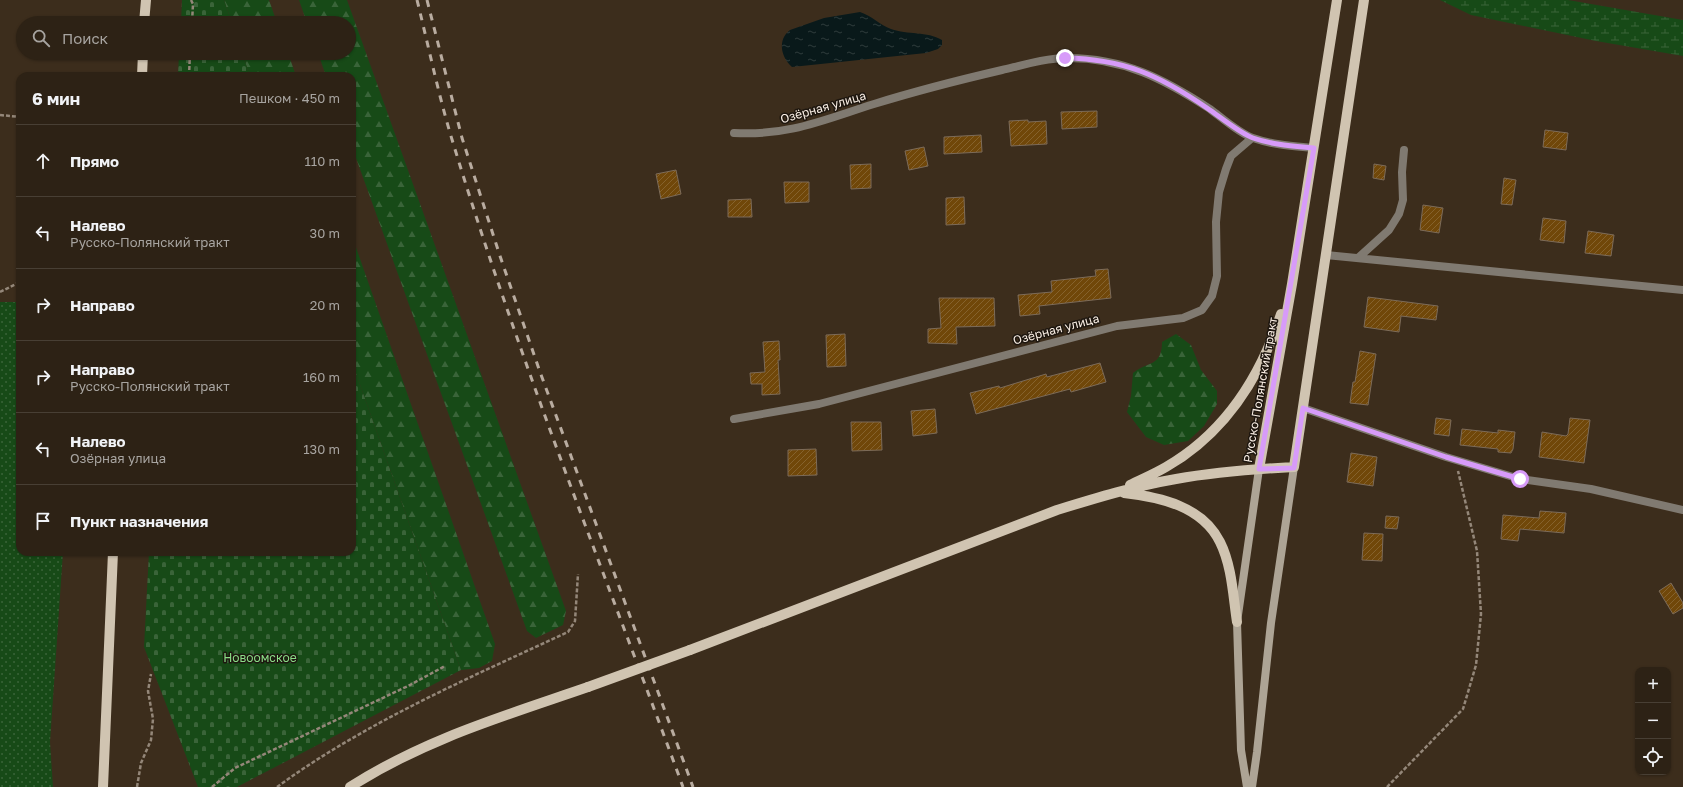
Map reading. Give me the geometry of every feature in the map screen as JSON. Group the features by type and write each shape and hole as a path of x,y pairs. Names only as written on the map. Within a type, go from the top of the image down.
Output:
{"main road":[{"path":"145,16 146,0"},
{"name":"Русско-Полянский тракт","path":"1247,787 1241,750 1237,622 1259,469 1292,284 1337,0"},
{"path":"1252,787 1258,752 1271,623 1364,0"},
{"path":"142,72 143,60"},
{"path":"1116,492 1167,467 1206,438 1225,417 1245,393 1259,370 1273,339 1292,284"},
{"path":"350,787 403,756 443,738 690,650 1057,510 1116,492 1176,479 1259,469 1294,468"},
{"path":"1116,492 1163,499 1186,508 1207,524 1220,541 1229,567 1237,622"},
{"path":"103,787 113,556"}],"street":[{"name":"Озёрная улица","path":"734,133 758,134 790,131 950,82 1035,62 1065,58 1089,58 1119,63 1146,72 1177,88 1252,138 1285,146 1314,148"},
{"name":"Озёрная улица","path":"734,419 819,404 1117,326 1183,318 1202,310 1212,296 1217,276 1216,222 1219,192 1231,156 1252,138"},
{"path":"1358,258 1389,230 1399,214 1403,200 1402,172 1404,150"},
{"path":"1326,255 1683,290"},
{"path":"1303,408 1455,460 1520,479 1591,489 1683,510"}],"path":[{"path":"191,0 193,4 192,16"},
{"path":"189,72 190,60"},
{"path":"0,115 16,117"},
{"path":"0,292 16,284"},
{"path":"1387,787 1463,709 1476,665 1481,614 1477,551 1455,460"},
{"path":"277,787 335,750 411,706 568,632 575,621 578,574"},
{"path":"212,787 235,768 410,685 445,666"},
{"path":"137,787 141,763 151,740 153,719 148,692 152,674"}],"green space":[{"path":"182,0 224,0 230,16 181,16"},
{"path":"224,0 269,0 275,16 230,16"},
{"path":"299,0 347,0 353,16 305,16"},
{"path":"1440,0 1568,0 1683,20 1683,56 1596,41 1471,15"},
{"path":"356,25 566,611 563,625 536,638 527,631 356,158 356,72 325,72 320,60 356,60"},
{"path":"179,60 244,60 249,72 178,72"},
{"path":"244,60 290,60 295,72 249,72"},
{"path":"356,247 495,644 492,661 479,668 461,670 356,373"},
{"path":"0,302 16,302 16,556 63,556 50,742 53,787 0,787"},
{"path":"1176,334 1191,345 1201,370 1217,391 1217,404 1204,426 1188,441 1164,445 1146,437 1127,412 1131,396 1133,373 1157,360 1160,356 1162,342"},
{"name":"Новоомское","path":"356,373 461,670 237,787 198,787 144,647 149,556 356,556"}],"water":[{"path":"860,12 897,31 936,37 942,40 942,45 938,49 926,53 792,67 788,63 783,54 782,43 786,34 790,30 824,18"}],"building":[{"path":"1097,111 1097,127 1062,129 1061,112"},
{"path":"1028,120 1028,122 1046,121 1047,144 1011,146 1009,121"},
{"path":"1545,130 1568,133 1566,150 1543,147"},
{"path":"981,135 982,152 944,154 944,137"},
{"path":"924,147 928,166 909,170 905,151"},
{"path":"871,164 871,188 851,189 850,165"},
{"path":"1374,164 1386,166 1384,180 1373,178"},
{"path":"676,170 681,194 661,199 656,174"},
{"path":"1504,178 1516,180 1512,205 1501,204"},
{"path":"784,182 809,182 809,202 785,203"},
{"path":"964,197 965,224 946,225 946,198"},
{"path":"751,199 752,217 728,217 728,200"},
{"path":"1423,205 1443,208 1439,233 1420,230"},
{"path":"1543,218 1566,221 1564,243 1540,240"},
{"path":"1588,231 1614,235 1611,256 1585,253"},
{"path":"1108,269 1111,298 1039,306 1040,314 1020,316 1018,295 1052,292 1051,281 1096,276 1095,270"},
{"path":"1368,297 1438,306 1436,320 1401,316 1399,332 1364,327"},
{"path":"939,298 994,298 995,326 956,327 957,344 928,343 928,329 941,328"},
{"path":"845,334 846,366 827,367 826,335"},
{"path":"779,341 780,360 778,360 780,394 762,395 762,384 751,384 750,373 765,372 763,342"},
{"path":"1360,351 1376,354 1368,405 1350,403"},
{"path":"1100,363 1106,382 1071,392 1070,389 976,414 970,393 999,386 1000,388 1046,374 1047,377"},
{"path":"935,409 937,433 913,436 911,411"},
{"path":"1436,418 1451,420 1449,436 1434,434"},
{"path":"1570,418 1590,420 1584,463 1539,457 1542,432 1566,436 1568,434"},
{"path":"851,422 881,422 882,450 852,451"},
{"path":"1462,429 1498,433 1498,430 1515,432 1513,449 1511,453 1498,452 1498,449 1460,445"},
{"path":"816,449 817,475 788,476 788,450"},
{"path":"1351,453 1377,457 1373,486 1347,482"},
{"path":"1540,511 1566,513 1564,533 1520,529 1518,541 1501,539 1503,515 1539,518"},
{"path":"1386,516 1399,517 1397,529 1385,528"},
{"path":"1364,533 1383,534 1382,561 1362,560"},
{"path":"1671,583 1683,603 1683,608 1673,614 1659,591"}],"railway":[{"path":"417,0 449,128 507,308 564,468 683,787"},
{"path":"427,0 462,138 500,256 540,372 693,787"}],"route":[{"path":"1065,58 1089,58 1119,63 1146,72 1177,88 1252,138 1285,146 1314,148 1292,284 1259,469 1294,468 1303,408 1378,435 1520,479"}]}
